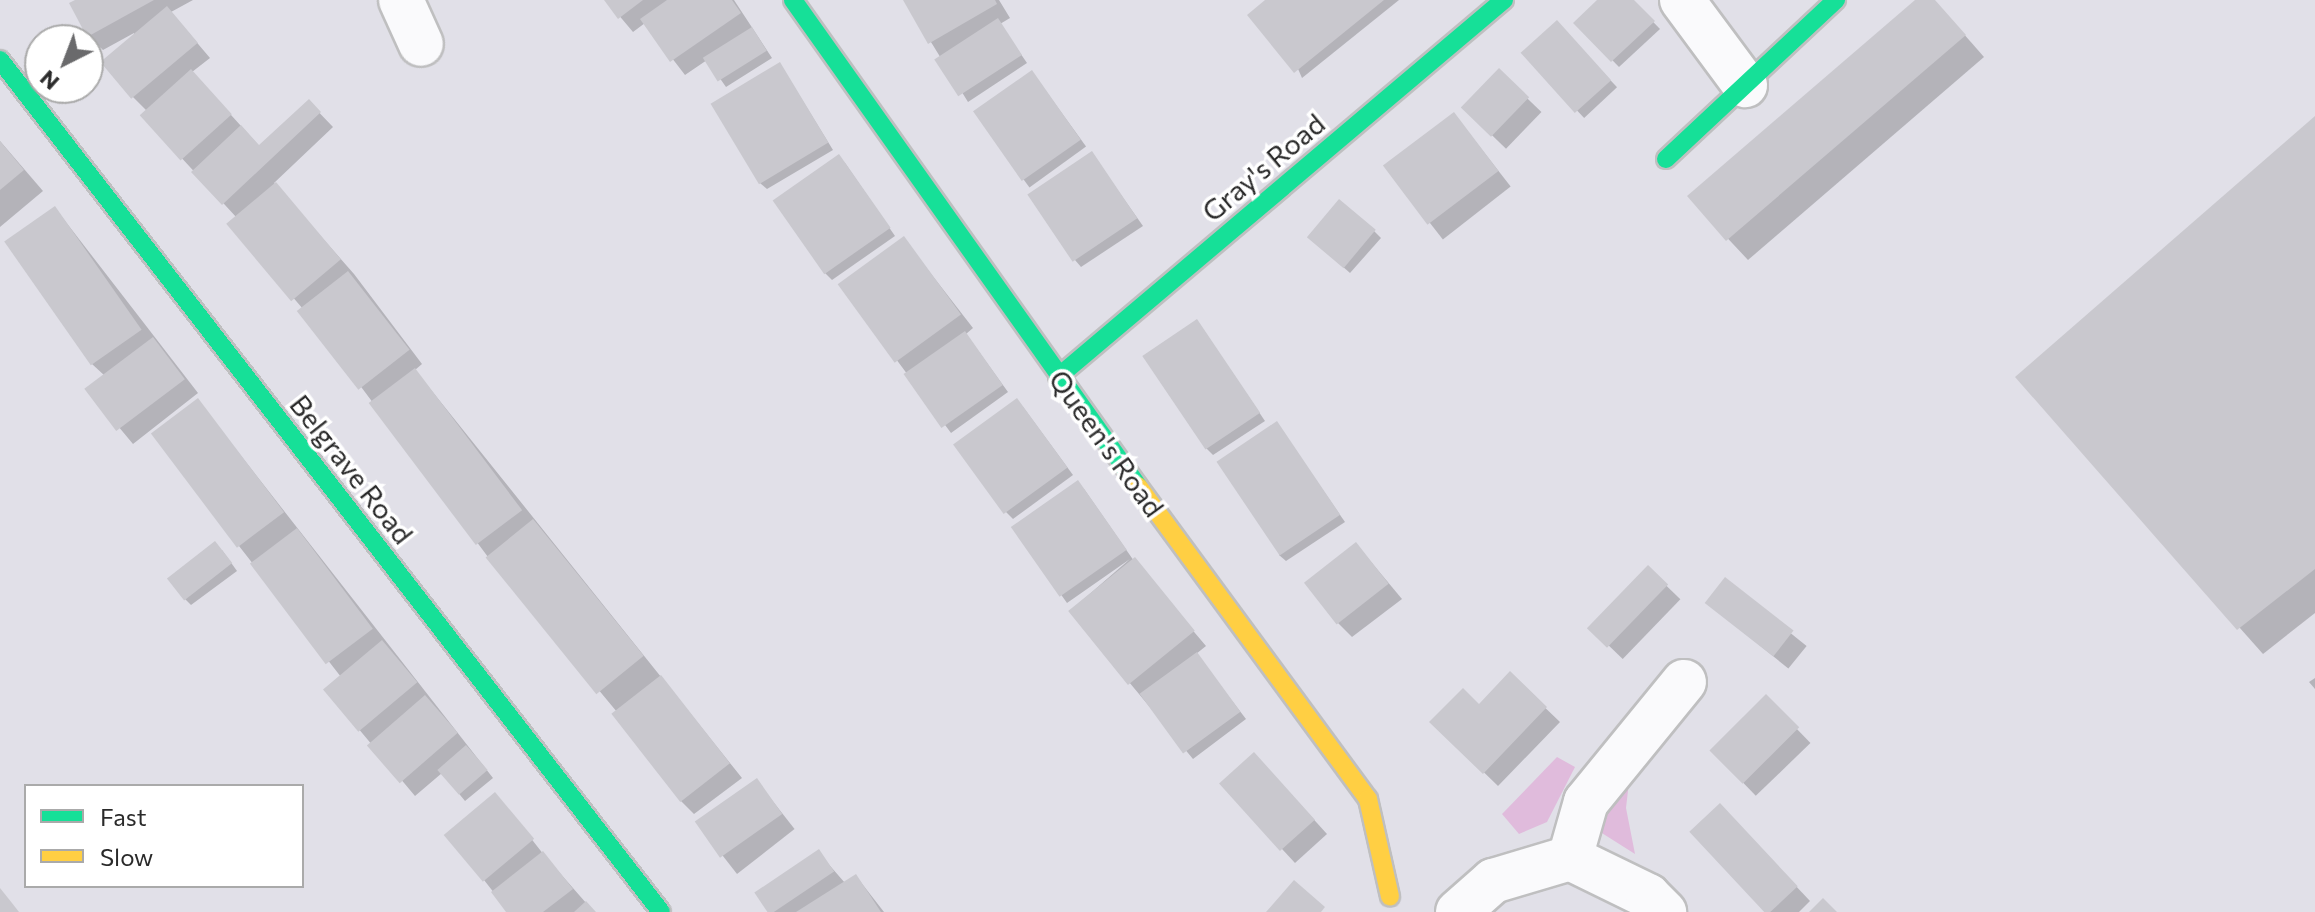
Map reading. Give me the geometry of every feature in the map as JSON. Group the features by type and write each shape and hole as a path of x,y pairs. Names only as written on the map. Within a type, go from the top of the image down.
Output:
{"street":[{"path":"401,0 421,44"},
{"name":"Queen's Road","path":"793,0 1058,377 1368,799 1390,897"},
{"name":"Gray's Road","path":"1058,377 1504,0"},
{"path":"1682,0 1745,85"},
{"path":"1666,159 1836,0"},
{"name":"Belgrave Road","path":"0,60 661,912"},
{"path":"1570,858 1586,802 1684,682"},
{"path":"1458,912 1493,881 1570,858 1648,896 1664,912"}],"shaded area":[{"path":"1557,757 1575,767 1547,822 1519,834 1502,814"},
{"path":"1629,782 1626,808 1635,854 1586,823"}],"building":[{"path":"75,0 154,0 104,28 104,24 80,24 69,3"},
{"path":"604,0 643,0 618,19"},
{"path":"667,0 732,0 741,13 670,62 640,19"},
{"path":"903,0 995,0 997,4 928,44"},
{"path":"1265,0 1384,0 1294,73 1247,15"},
{"path":"1597,0 1634,0 1655,21 1611,62 1573,23"},
{"path":"1915,0 1935,0 1966,35 1726,241 1687,196"},
{"path":"167,6 198,43 131,99 104,66 104,59"},
{"path":"998,18 1022,55 958,96 934,59"},
{"path":"1557,20 1611,80 1575,113 1521,53"},
{"path":"752,27 767,51 718,81 703,58"},
{"path":"780,62 828,143 759,184 711,104"},
{"path":"1499,68 1529,97 1491,137 1461,108"},
{"path":"191,69 232,114 181,161 140,115"},
{"path":"1032,70 1081,140 1022,181 973,111"},
{"path":"309,99 321,112 222,205 191,172 241,125 259,145"},
{"path":"1454,112 1499,171 1427,225 1383,166"},
{"path":"2315,116 2315,569 2237,630 2015,377"},
{"path":"0,141 24,170 0,190"},
{"path":"1092,151 1137,218 1073,262 1027,195"},
{"path":"839,154 891,228 824,274 773,200"},
{"path":"276,182 341,259 291,301 226,224"},
{"path":"1339,199 1376,230 1344,268 1307,237"},
{"path":"55,206 142,330 91,365 4,242"},
{"path":"904,236 961,314 895,363 838,284"},
{"path":"348,271 410,350 358,390 297,311"},
{"path":"1197,319 1260,413 1205,450 1142,356"},
{"path":"965,331 1003,385 941,428 904,374"},
{"path":"153,337 185,379 116,431 84,389"},
{"path":"415,368 522,510 476,545 369,403"},
{"path":"198,398 284,512 237,548 151,434"},
{"path":"1017,398 1068,468 1004,514 953,444"},
{"path":"1277,421 1340,515 1280,556 1216,462"},
{"path":"1078,480 1127,550 1060,597 1011,527"},
{"path":"533,519 644,656 596,694 486,557"},
{"path":"297,528 373,629 326,664 250,564"},
{"path":"215,541 232,563 184,601 167,579"},
{"path":"1356,542 1389,584 1337,624 1304,583"},
{"path":"1135,557 1195,631 1128,685 1068,611"},
{"path":"1648,565 1668,584 1607,648 1587,628"},
{"path":"1725,577 1794,631 1773,657 1705,603"},
{"path":"382,640 417,682 358,732 323,689"},
{"path":"1197,652 1240,712 1183,754 1140,694"},
{"path":"1510,671 1547,707 1483,774 1429,722 1463,688 1479,704"},
{"path":"661,675 730,763 680,802 611,714"},
{"path":"1766,694 1799,727 1743,784 1709,751"},
{"path":"425,695 458,733 400,783 367,746"},
{"path":"466,745 488,770 459,795 437,770"},
{"path":"1254,752 1315,820 1280,851 1219,783"},
{"path":"757,778 782,814 720,858 695,822"},
{"path":"495,792 534,839 483,882 444,835"},
{"path":"1720,803 1798,886 1770,912 1764,912 1689,832"},
{"path":"819,849 834,871 774,912 767,912 754,893"},
{"path":"543,851 573,889 543,912 506,912 491,892"},
{"path":"856,874 881,912 796,912"},
{"path":"1294,880 1325,907 1321,912 1266,912"},
{"path":"0,888 12,903 19,912 0,912"},
{"path":"1823,898 1837,912 1809,912"},
{"path":"586,901 596,912 574,912"}],"traffic: fast":[{"path":"793,0 1138,486"},
{"path":"1058,377 1504,0"},
{"path":"1666,159 1836,0"},
{"path":"0,60 661,912"}],"traffic: slow":[{"path":"1138,486 1368,799 1390,897"}]}
